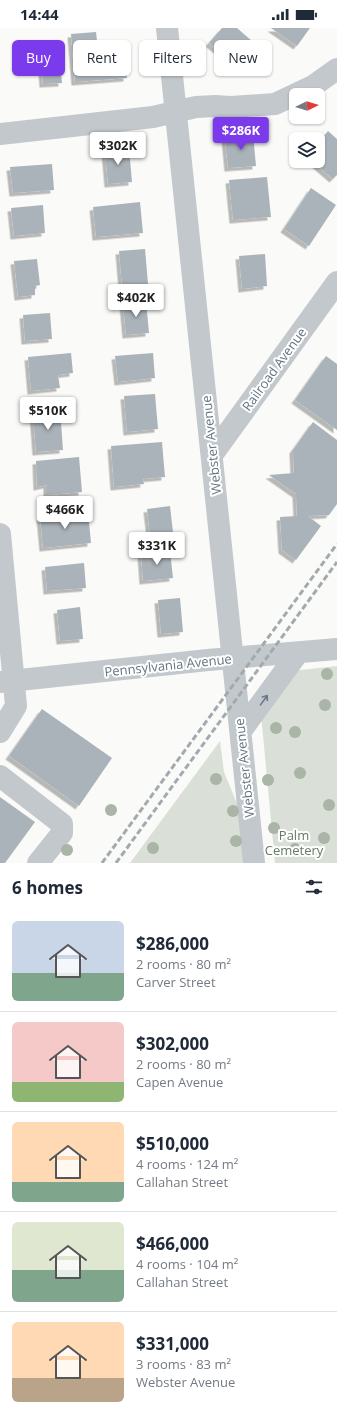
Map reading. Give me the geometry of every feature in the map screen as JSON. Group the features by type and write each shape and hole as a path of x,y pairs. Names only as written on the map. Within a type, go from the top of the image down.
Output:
{"street":[{"name":"Webster Avenue","path":"167,28 254,863"},
{"path":"0,134 153,117 202,107 232,107 275,104 313,86 337,69"},
{"name":"Railroad Avenue","path":"212,455 337,282"},
{"path":"0,534 7,681 16,706 0,732"},
{"name":"Pennsylvania Avenue","path":"7,681 337,649"},
{"path":"241,731 298,652"},
{"path":"0,776 62,824 62,833 38,863"}],"green space":[{"name":"Palm Cemetery","path":"337,666 337,863 275,863 261,714 291,671"},
{"path":"220,741 224,772 238,806 244,863 130,863"}],"building":[{"path":"222,28 237,28 251,40 214,40 214,47 209,43"},
{"path":"271,28 310,28 297,46"},
{"path":"96,32 97,40 73,40 73,58 71,34"},
{"path":"42,76 61,76 62,83 43,84"},
{"path":"74,76 127,76 127,78 75,82"},
{"path":"328,131 337,139 337,175 333,179 320,168 325,168 325,135"},
{"path":"253,134 256,166 228,168 225,137"},
{"path":"129,148 132,182 108,184 105,150"},
{"path":"52,164 54,190 13,193 10,167"},
{"path":"267,177 271,217 233,220 229,180"},
{"path":"311,188 336,205 309,246 284,229"},
{"path":"140,202 143,233 96,237 93,207"},
{"path":"43,205 45,233 14,236 11,208"},
{"path":"145,249 148,284 122,286 119,251"},
{"path":"265,254 267,286 242,289 239,256"},
{"path":"37,259 40,285 35,286 35,295 18,297 14,261"},
{"path":"146,301 149,333 126,335 123,303"},
{"path":"50,313 52,339 25,341 23,315"},
{"path":"71,353 73,373 58,375 60,388 31,391 28,357"},
{"path":"153,353 155,378 118,382 115,356"},
{"path":"326,356 337,364 337,430 295,400"},
{"path":"155,394 158,429 127,432 124,396"},
{"path":"60,409 63,450 36,452 33,412"},
{"path":"313,422 337,440 337,504 329,515 308,516 321,526 296,560 282,550 280,517 297,516 296,494 269,475 294,473 293,450"},
{"path":"162,442 165,477 143,479 144,484 114,487 111,446"},
{"path":"79,457 82,492 47,495 47,485 37,487 36,461"},
{"path":"170,506 173,532 150,534 147,509"},
{"path":"88,512 91,543 43,548 40,516"},
{"path":"170,551 173,578 143,581 141,553"},
{"path":"84,563 86,588 47,591 45,567"},
{"path":"180,598 183,632 161,634 158,600"},
{"path":"80,607 83,639 60,641 57,610"},
{"path":"42,709 112,758 79,806 9,756"},
{"path":"0,797 35,822 5,863 0,863"}],"railway":[{"path":"102,863 337,544"},
{"path":"116,863 337,562"}]}
